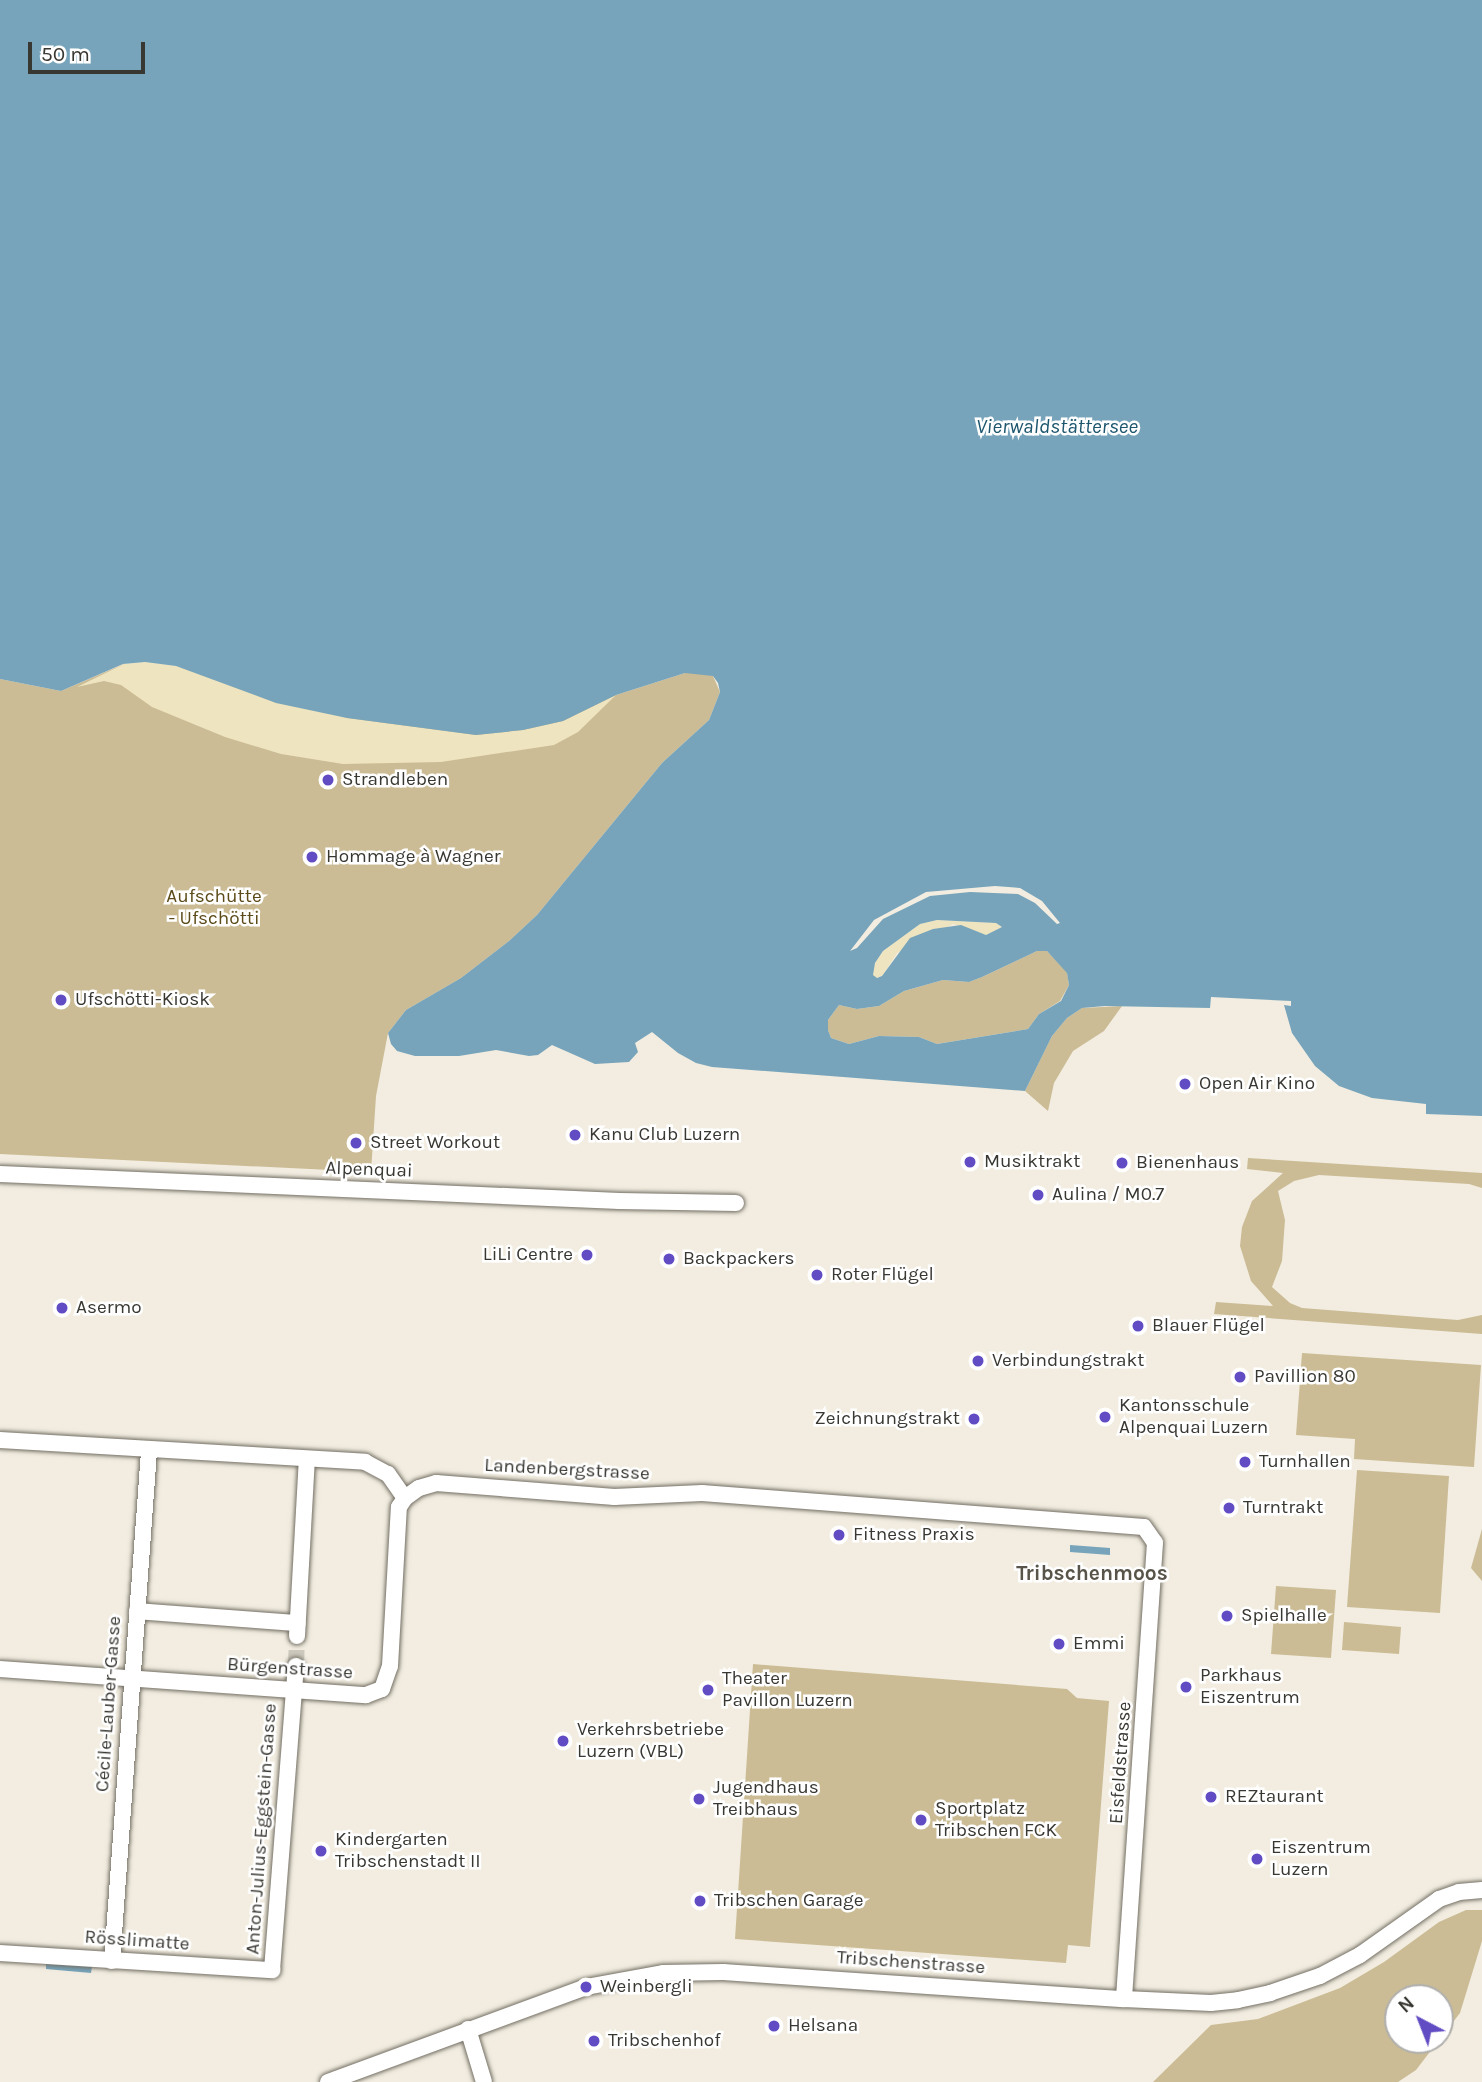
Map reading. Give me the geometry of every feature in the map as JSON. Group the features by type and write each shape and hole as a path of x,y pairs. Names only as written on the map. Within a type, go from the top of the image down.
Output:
{"street":[{"name":"Alpenquai","path":"0,1174 619,1201 736,1203"},
{"path":"0,1440 365,1462 387,1474 405,1499"},
{"name":"Cécile-Lauber-Gasse","path":"112,1961 149,1451"},
{"path":"137,1611 298,1630 306,1459"},
{"name":"Landenbergstrasse","path":"405,1499 419,1488 436,1483 614,1497 702,1493 1139,1525 1149,1530"},
{"name":"Bürgenstrasse","path":"0,1669 366,1695 382,1689 390,1666 399,1507 405,1499"},
{"name":"Eisfeldstrasse","path":"1124,1999 1132,1914 1155,1543 1149,1530"},
{"name":"Anton-Julius-Eggstein-Gasse","path":"272,1970 296,1666"},
{"name":"Tribschenstrasse","path":"328,2082 594,1984 663,1973 723,1972 1211,2003 1270,1993 1320,1976 1360,1955 1439,1899 1459,1892 1482,1890"},
{"name":"Rösslimatte","path":"0,1953 272,1970"},
{"path":"468,2029 484,2082"}],"green space":[{"name":"Aufschütte - Ufschötti","path":"124,664 616,695 685,673 703,673 713,676 720,692 709,720 662,763 537,915 509,941 461,978 406,1010 388,1033 376,1096 371,1172 0,1154 0,679 61,691"},
{"path":"1037,951 1047,951 1067,972 1069,985 1060,1001 1039,1014 1028,1029 937,1044 919,1037 879,1036 849,1044 831,1038 828,1020 839,1005 857,1009 879,1006 904,991 943,980 969,982"},
{"path":"1122,1006 1104,1031 1073,1051 1054,1083 1048,1111 1025,1091 1052,1036 1067,1018 1082,1008"},
{"path":"1248,1158 1482,1173 1482,1188 1469,1184 1319,1175 1294,1181 1278,1191 1285,1220 1282,1261 1272,1287 1290,1303 1302,1308 1458,1320 1482,1315 1482,1334 1214,1314 1216,1302 1273,1306 1251,1281 1240,1246 1242,1227 1252,1201 1283,1173 1247,1169"},
{"path":"1302,1353 1481,1365 1474,1467 1354,1459 1355,1439 1296,1435"},
{"path":"1357,1470 1449,1476 1440,1613 1347,1607"},
{"path":"1482,1529 1482,1581 1471,1568"},
{"path":"1276,1586 1336,1590 1331,1658 1271,1654"},
{"path":"1344,1622 1401,1627 1399,1654 1342,1650"},
{"name":"Sportplatz Tribschen FCK","path":"753,1664 1067,1689 1077,1698 1109,1701 1090,1947 1068,1945 1066,1963 735,1939"},
{"path":"1466,1910 1482,1910 1482,1941 1460,2013 1454,2021 1454,1984 1384,1984 1384,2054 1428,2054 1416,2070 1398,2082 1153,2082 1211,2025 1258,2019 1340,1988 1384,1962 1439,1922"}],"sand":[{"path":"145,662 176,666 347,718 476,735 523,730 563,721 616,695 578,732 554,745 441,762 343,764 281,754 225,737 152,707 121,685 104,681 77,687 124,664"},
{"path":"937,920 996,923 1002,927 986,935 953,924 897,953 882,976 876,978 872,975 875,963 883,951 920,924"}],"water":[{"name":"Vierwaldstättersee","path":"0,0 1482,0 1482,1116 1426,1114 1426,1104 1372,1098 1339,1086 1315,1066 1292,1033 1284,1005 1291,1006 1291,1001 1211,997 1210,1008 1082,1008 1067,1018 1052,1036 1025,1091 712,1067 696,1063 678,1053 652,1032 635,1043 638,1052 629,1062 595,1064 552,1045 538,1055 529,1056 496,1050 459,1056 415,1056 397,1051 391,1044 388,1033 406,1010 461,978 509,941 537,915 662,763 709,720 720,692 713,676 685,673 616,695 563,721 523,730 476,735 347,718 276,703 176,666 145,662 123,664 61,691 0,679","holes":["937,920 996,923 1002,927 986,935 961,925 933,929 910,938 882,976 877,978 873,975 875,963 883,951 920,924","1037,951 1047,951 1067,973 1069,985 1061,1001 1039,1014 1028,1029 937,1044 919,1037 879,1036 849,1044 831,1038 828,1020 839,1005 857,1009 879,1006 904,991 943,980 969,982"]},
{"path":"1070,1545 1110,1548 1110,1555 1070,1552"},
{"path":"46,1964 92,1967 91,1973 46,1969"}],"pier":[{"path":"995,886 1020,888 1042,901 1060,923 1057,924 1035,903 1018,894 970,892 930,896 883,919 857,948 850,951 874,920 926,892"}],"tunnel":[{"path":"296,1666 297,1636"}],"place":[{"name":"Strandleben","path":"328,780"},
{"name":"Hommage à Wagner","path":"312,857"},
{"name":"Ufschötti-Kiosk","path":"61,1000"},
{"name":"Open Air Kino","path":"1185,1084"},
{"name":"Kanu Club Luzern","path":"575,1135"},
{"name":"Street Workout","path":"356,1143"},
{"name":"Musiktrakt","path":"970,1162"},
{"name":"Bienenhaus","path":"1122,1163"},
{"name":"Aulina / M0.7","path":"1038,1195"},
{"name":"LiLi Centre","path":"587,1255"},
{"name":"Backpackers","path":"669,1259"},
{"name":"Roter Flügel","path":"817,1275"},
{"name":"Asermo","path":"62,1308"},
{"name":"Blauer Flügel","path":"1138,1326"},
{"name":"Verbindungstrakt","path":"978,1361"},
{"name":"Pavillion 80","path":"1240,1377"},
{"name":"Kantonsschule Alpenquai Luzern","path":"1105,1417"},
{"name":"Zeichnungstrakt","path":"974,1419"},
{"name":"Turnhallen","path":"1245,1462"},
{"name":"Turntrakt","path":"1229,1508"},
{"name":"Fitness Praxis","path":"839,1535"},
{"name":"Spielhalle","path":"1227,1616"},
{"name":"Emmi","path":"1059,1644"},
{"name":"Parkhaus Eiszentrum","path":"1186,1687"},
{"name":"Theater Pavillon Luzern","path":"708,1690"},
{"name":"Verkehrsbetriebe Luzern (VBL)","path":"563,1741"},
{"name":"REZtaurant","path":"1211,1797"},
{"name":"Jugendhaus Treibhaus","path":"699,1799"},
{"name":"Sportplatz Tribschen FCK","path":"921,1820"},
{"name":"Kindergarten Tribschenstadt II","path":"321,1851"},
{"name":"Eiszentrum Luzern","path":"1257,1859"},
{"name":"Tribschen Garage","path":"700,1901"},
{"name":"Weinbergli","path":"586,1987"},
{"name":"Helsana","path":"774,2026"},
{"name":"Tribschenhof","path":"594,2041"}],"district":[{"name":"Tribschenmoos","path":"1092,1573"}]}
